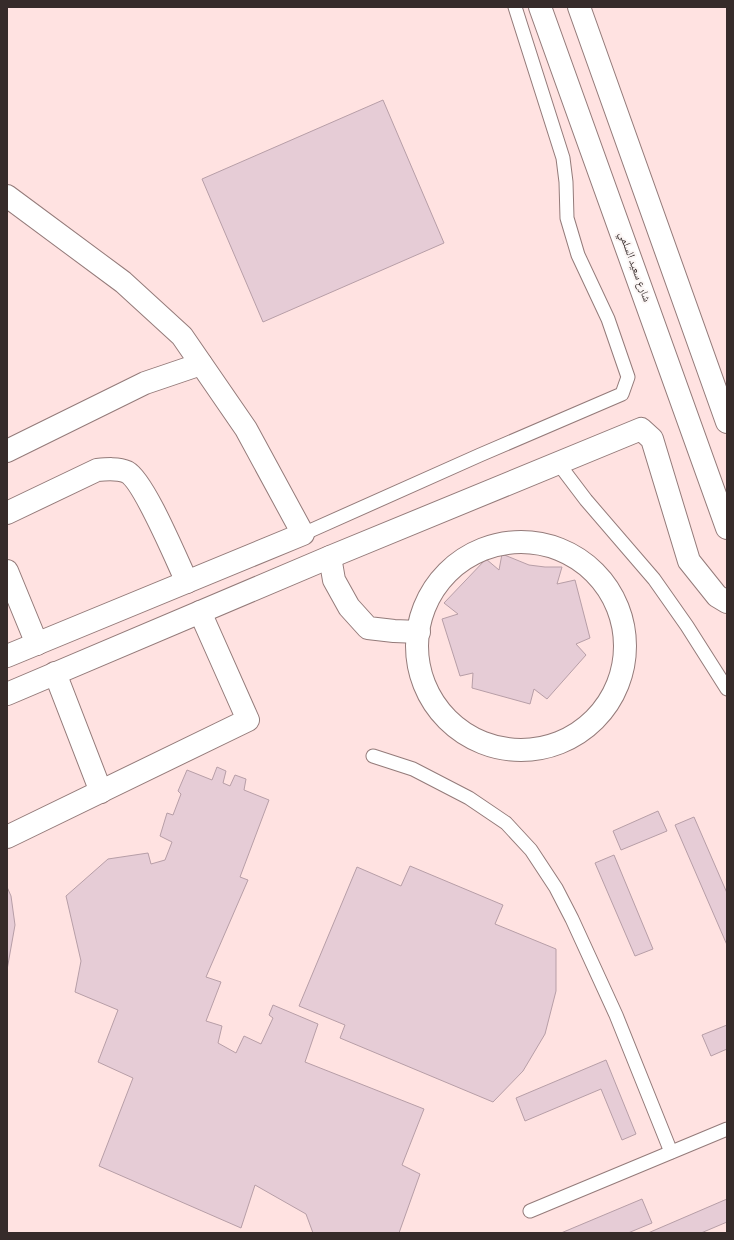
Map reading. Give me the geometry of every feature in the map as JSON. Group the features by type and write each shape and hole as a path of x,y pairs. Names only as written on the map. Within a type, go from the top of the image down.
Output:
{"street":[{"name":"شارع سعيد السلمي","path":"540,7 727,528"},
{"path":"579,7 727,422"},
{"path":"7,196 123,282 182,336 246,429 303,534 7,656"},
{"path":"7,207 54,231"},
{"path":"7,451 145,383 201,364"},
{"path":"7,694 330,557 641,429 652,439 689,561 717,596 727,602"},
{"path":"7,513 97,470 109,468 128,472 141,487 187,582"},
{"path":"533,542 566,551 594,570 611,592 615,598 625,631 624,666 611,698 589,725 560,743 526,750 492,746 461,732 437,708 421,677 417,642 419,632 424,609 441,579 467,556 499,543 533,542"},
{"path":"330,557 334,580 349,607 368,628 419,632"},
{"path":"7,571 37,644"},
{"path":"7,837 248,720 200,612"},
{"path":"55,674 101,792"}],"lane":[{"path":"303,534 480,455 622,394 628,377 608,319 578,255 567,218 566,182 563,158 515,7"},
{"path":"558,463 586,500 654,579 727,689"},
{"path":"373,756 412,769 469,798 506,824 531,850 556,888 572,919 616,1015 671,1152"},
{"path":"530,1211 727,1129"}],"building":[{"path":"383,100 444,243 263,322 202,179"},
{"path":"502,554 529,565 562,567 557,584 575,580 590,638 576,644 586,655 547,699 534,689 530,704 472,688 473,673 460,676 442,619 458,614 444,603 486,559 499,570"},
{"path":"217,767 226,771 223,783 230,786 235,775 246,779 244,790 269,800 240,877 248,880 206,977 221,982 206,1021 222,1026 218,1043 236,1053 244,1036 261,1044 273,1018 269,1015 273,1005 318,1024 305,1062 424,1109 402,1165 420,1174 399,1233 313,1233 306,1214 255,1185 241,1228 99,1166 133,1078 98,1062 118,1010 75,992 81,961 66,896 108,859 148,853 151,864 165,860 172,842 160,836 167,813 173,815 181,794 178,791 187,770 212,780"},
{"path":"658,811 667,831 621,850 613,831"},
{"path":"694,817 727,893 727,945 675,825"},
{"path":"614,855 653,949 635,956 595,863"},
{"path":"410,866 503,905 495,924 556,949 556,991 545,1034 523,1071 493,1102 340,1038 345,1025 299,1006 357,867 401,886"},
{"path":"7,887 11,896 15,925 7,970"},
{"path":"727,1025 727,1049 711,1056 702,1035"},
{"path":"606,1060 636,1134 622,1140 601,1089 525,1121 516,1098"},
{"path":"642,1199 652,1223 628,1233 561,1233"},
{"path":"727,1199 727,1222 701,1233 648,1233"}]}
